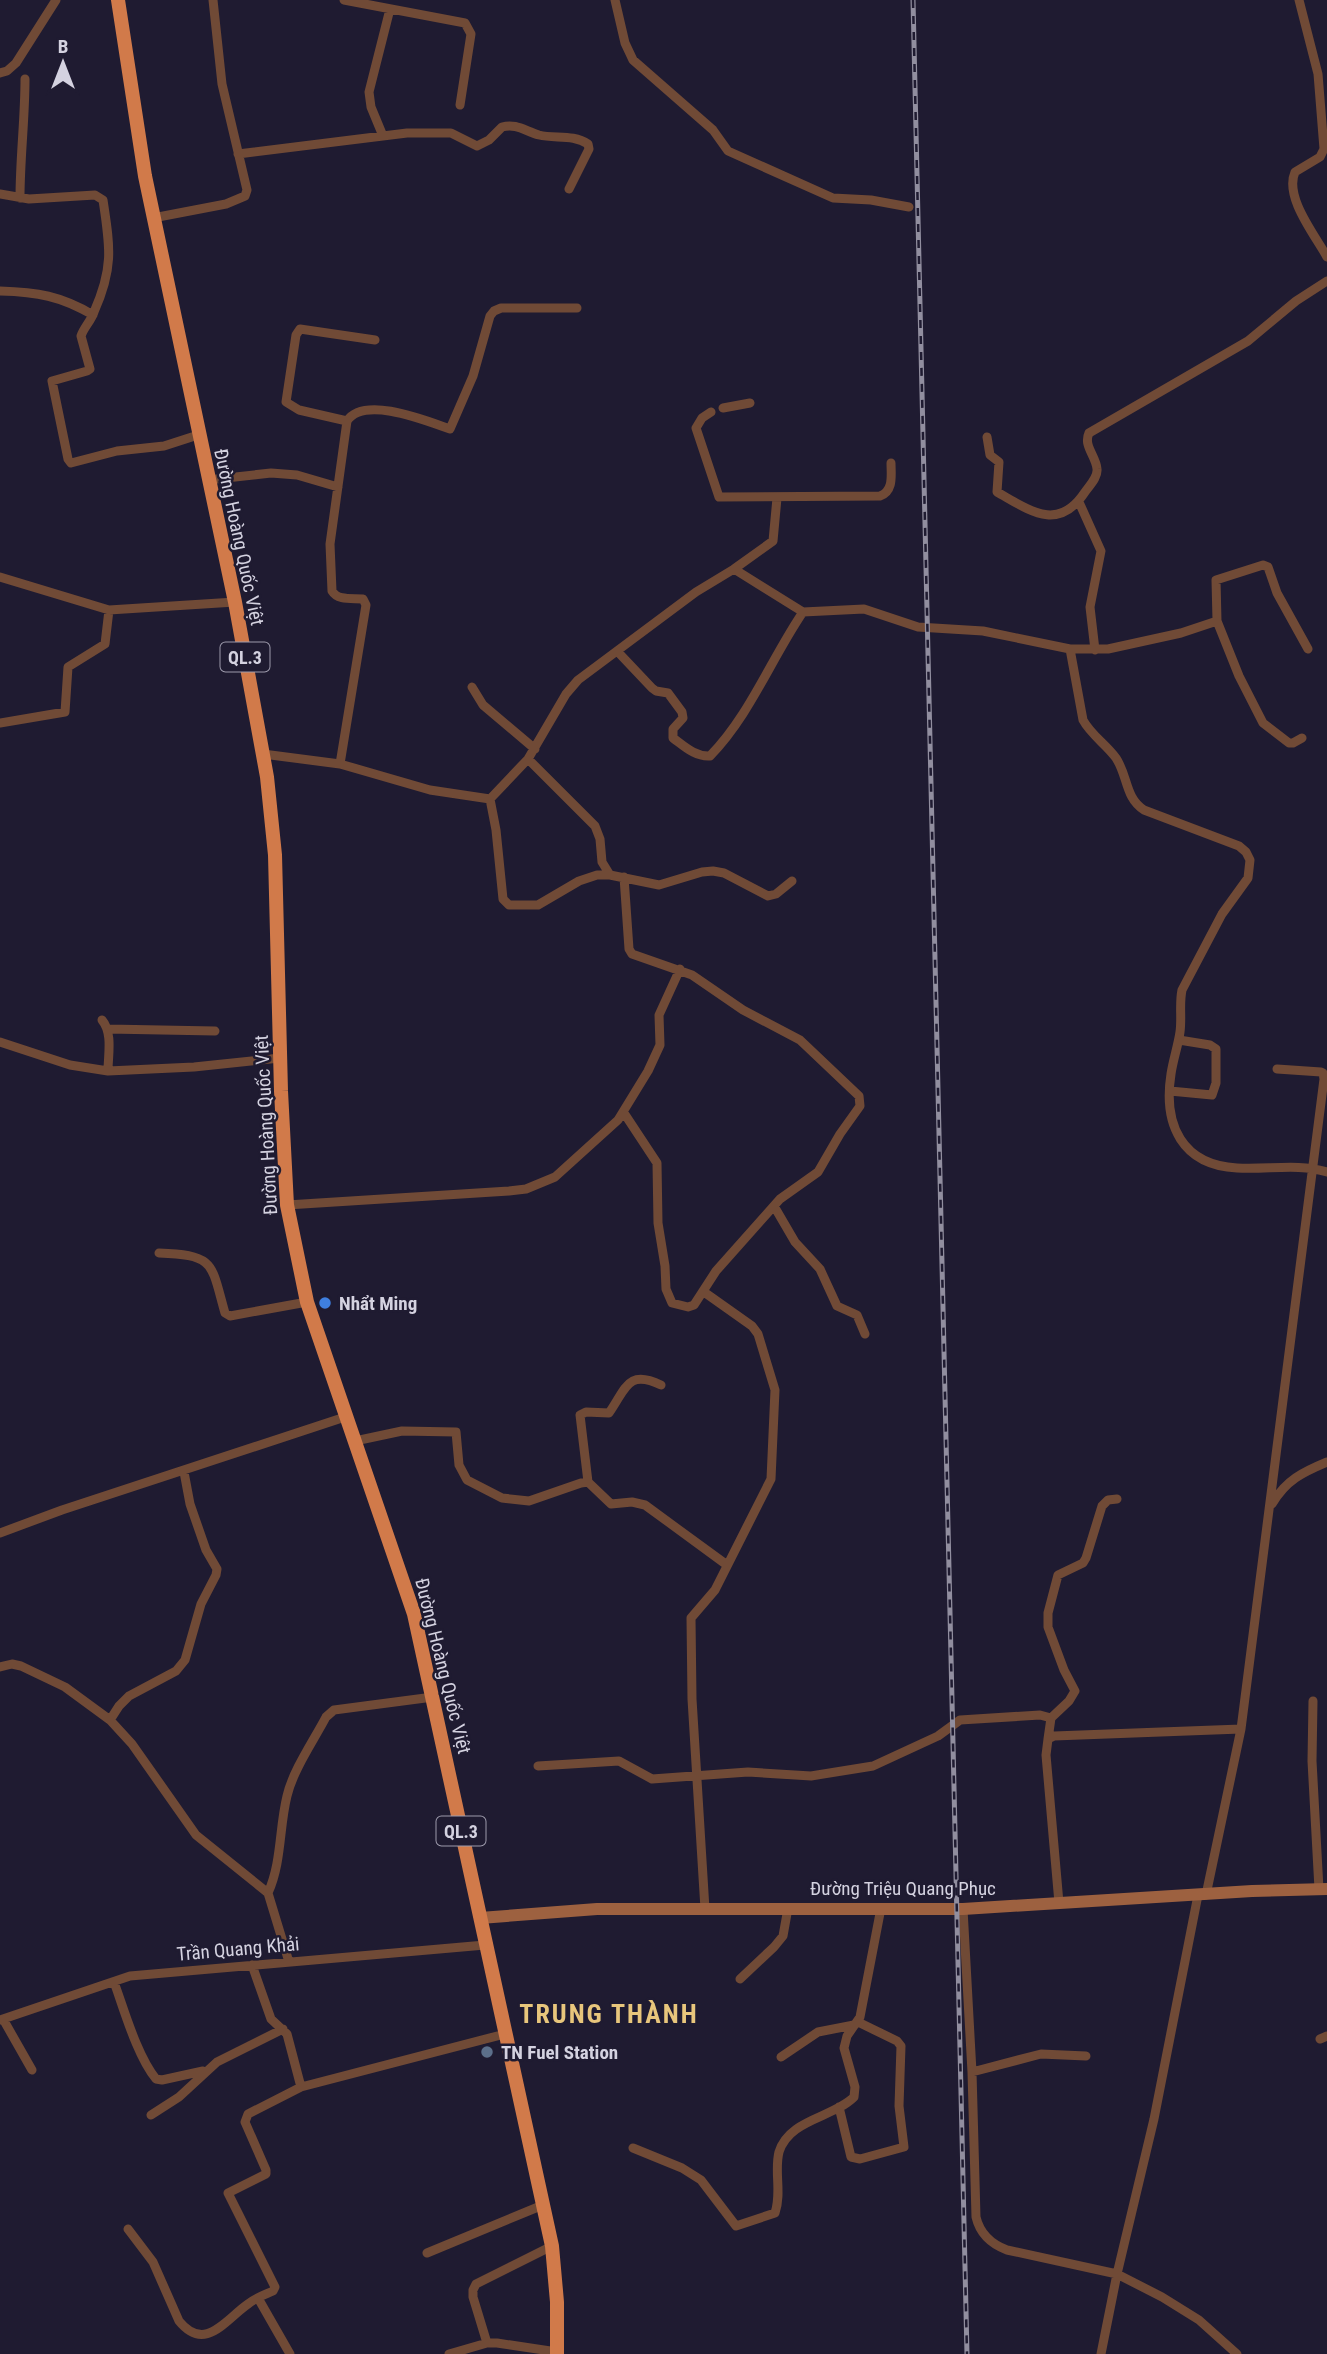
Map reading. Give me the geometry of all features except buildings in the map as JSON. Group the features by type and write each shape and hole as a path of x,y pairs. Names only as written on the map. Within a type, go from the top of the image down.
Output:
{"highway":[{"name":"Đường Hoàng Quốc Việt","path":"118,0 153,218 235,602 263,754 275,855 287,1205 307,1302 414,1614 552,2246 557,2302 557,2353"}],"main road":[{"name":"Đường Triệu Quang Phục","path":"480,1918 586,1910 963,1909 1323,1889"}],"street":[{"path":"0,73 16,63 56,0"},
{"path":"153,218 226,204 245,196 247,190 222,84 213,0"},
{"path":"344,0 465,23 471,34 460,106"},
{"path":"615,0 625,43 633,60 713,130 728,151 833,198 871,200 909,207"},
{"path":"1299,0 1317,64 1324,149 1320,157 1295,172 1292,181 1296,205 1327,257"},
{"path":"383,136 371,107 369,92 390,9"},
{"path":"20,198 25,79"},
{"path":"238,154 383,136 451,133 477,146 489,140 502,127 509,125 536,134 583,141 587,144 589,149 569,189"},
{"path":"0,194 41,199 95,194 103,200 109,241 109,268 93,315 81,336 90,369 52,381 71,463 117,451 164,446 198,435"},
{"path":"988,437 990,455 999,462 997,492 1035,514 1044,516 1063,513 1079,502 1097,476 1098,470 1087,442 1089,433 1248,341 1296,301 1327,281"},
{"path":"0,291 48,294 93,315"},
{"path":"340,764 366,605 363,598 343,598 332,591 330,544 347,421 360,410 369,410 412,416 450,429 470,384 490,316 494,311 501,308 577,308"},
{"path":"347,421 299,410 286,402 296,334 303,329 375,340"},
{"path":"723,408 750,403"},
{"path":"711,412 702,418 696,428 716,494 724,498 880,496 890,489 891,463"},
{"path":"208,480 271,473 297,475 338,487"},
{"path":"490,799 528,759 572,686 696,592 772,541 778,498"},
{"path":"1079,502 1101,551 1090,607 1095,650"},
{"path":"1302,738 1289,743 1263,723 1239,676 1217,621 1216,580 1266,565 1280,600 1308,649"},
{"path":"734,569 803,612 864,609 918,627 983,631 1070,649 1095,650 1181,633 1217,621"},
{"path":"0,577 109,610 235,602"},
{"path":"0,723 65,712 68,667 105,644 109,610"},
{"path":"617,651 652,688 668,693 682,712 683,718 673,729 673,738 694,753 710,756 742,714 782,643 803,612"},
{"path":"1070,649 1083,720 1087,728 1115,756 1136,805 1239,846 1250,860 1248,878 1222,914 1182,990 1179,1040 1170,1091 1174,1130 1185,1147 1198,1158 1216,1165 1236,1168 1313,1168 1327,1172"},
{"path":"472,687 483,705 535,749"},
{"path":"263,754 340,764 430,790 490,799"},
{"path":"528,759 595,826 600,839 602,862 610,875"},
{"path":"490,799 505,904 538,905 579,881 597,875 624,877 659,885 713,871 724,873 768,896 776,894 792,881"},
{"path":"624,877 629,949 632,954 680,969 743,1010 800,1040 859,1096 860,1106 818,1172 786,1194 774,1206 716,1272 694,1305 688,1307 680,1307 668,1297 658,1223 657,1163 624,1113"},
{"path":"287,1205 526,1189 541,1184 566,1168 624,1113 660,1045 659,1015 680,969"},
{"path":"102,1020 108,1029 108,1071"},
{"path":"108,1029 215,1031"},
{"path":"1170,1091 1208,1095 1214,1093 1216,1048 1179,1040"},
{"path":"0,1042 70,1065 108,1071 280,1058"},
{"path":"1101,2354 1241,1729 1324,1075 1321,1072 1277,1069"},
{"path":"774,1206 789,1234 820,1269 837,1306 857,1315 864,1334"},
{"path":"159,1253 186,1254 199,1257 209,1264 227,1315 233,1317 307,1302"},
{"path":"704,1292 752,1326 758,1334 775,1390 771,1479 711,1596 691,1618 692,1699 705,1909"},
{"path":"661,1385 648,1379 635,1379 626,1386 609,1413 586,1412 580,1415 588,1482 611,1504 632,1502 645,1505 727,1565"},
{"path":"0,1534 62,1510 345,1417"},
{"path":"355,1441 402,1431 456,1432 459,1465 467,1480 502,1498 516,1501 529,1501 588,1482"},
{"path":"1269,1509 1288,1482 1297,1475 1327,1462"},
{"path":"110,1720 129,1696 176,1671 185,1660 201,1604 217,1571 206,1550 190,1504 184,1472"},
{"path":"1059,1903 1046,1755 1052,1718 1075,1690 1064,1670 1047,1621 1055,1584 1062,1572 1083,1563 1102,1506 1108,1500 1117,1499"},
{"path":"0,1667 12,1664 21,1666 65,1687 110,1720 132,1744 196,1835 268,1893"},
{"path":"289,1962 268,1893 280,1852 287,1793 328,1714 334,1710 433,1697"},
{"path":"1313,1701 1311,1761 1323,1889"},
{"path":"538,1766 610,1760 627,1764 652,1779 748,1772 811,1776 873,1766 938,1736 960,1720 1040,1715 1052,1718"},
{"path":"1048,1739 1054,1736 1241,1729"},
{"path":"740,1979 783,1936 788,1908"},
{"path":"633,2148 682,2168 701,2180 734,2223 740,2226 775,2213 778,2160 782,2144 796,2129 850,2101 856,2092 844,2048 846,2036 857,2023 881,1908"},
{"path":"963,1909 972,2072 976,2217 981,2230 997,2247 1117,2274 1192,2315 1213,2330 1237,2354"},
{"name":"Trần Quang Khải","path":"1,2020 130,1976 485,1945"},
{"path":"252,1965 271,2019 287,2034 301,2087"},
{"path":"114,1982 150,2072 156,2079 205,2071"},
{"path":"1,2020 32,2070"},
{"path":"781,2057 818,2032 857,2023 897,2041 901,2046 899,2106 904,2147 860,2159 851,2157 839,2107"},
{"path":"150,2115 179,2097 217,2062 283,2029"},
{"path":"128,2229 153,2262 179,2321 186,2330 195,2335 215,2331 258,2298 273,2291 275,2283 249,2239 228,2193 266,2174 245,2122 248,2114 301,2087 505,2034"},
{"path":"972,2072 1041,2054 1086,2056"},
{"path":"427,2253 543,2205"},
{"path":"487,2343 473,2297 472,2290 476,2284 552,2246"},
{"path":"258,2298 290,2354"},
{"path":"449,2354 487,2343 557,2353"}],"railway":[{"path":"913,0 967,2354"}],"place":[{"name":"Nhẩt Ming","path":"325,1303"},
{"name":"TN Fuel Station","path":"487,2052"}],"district":[{"name":"TRUNG THÀNH","path":"609,2014"}]}
